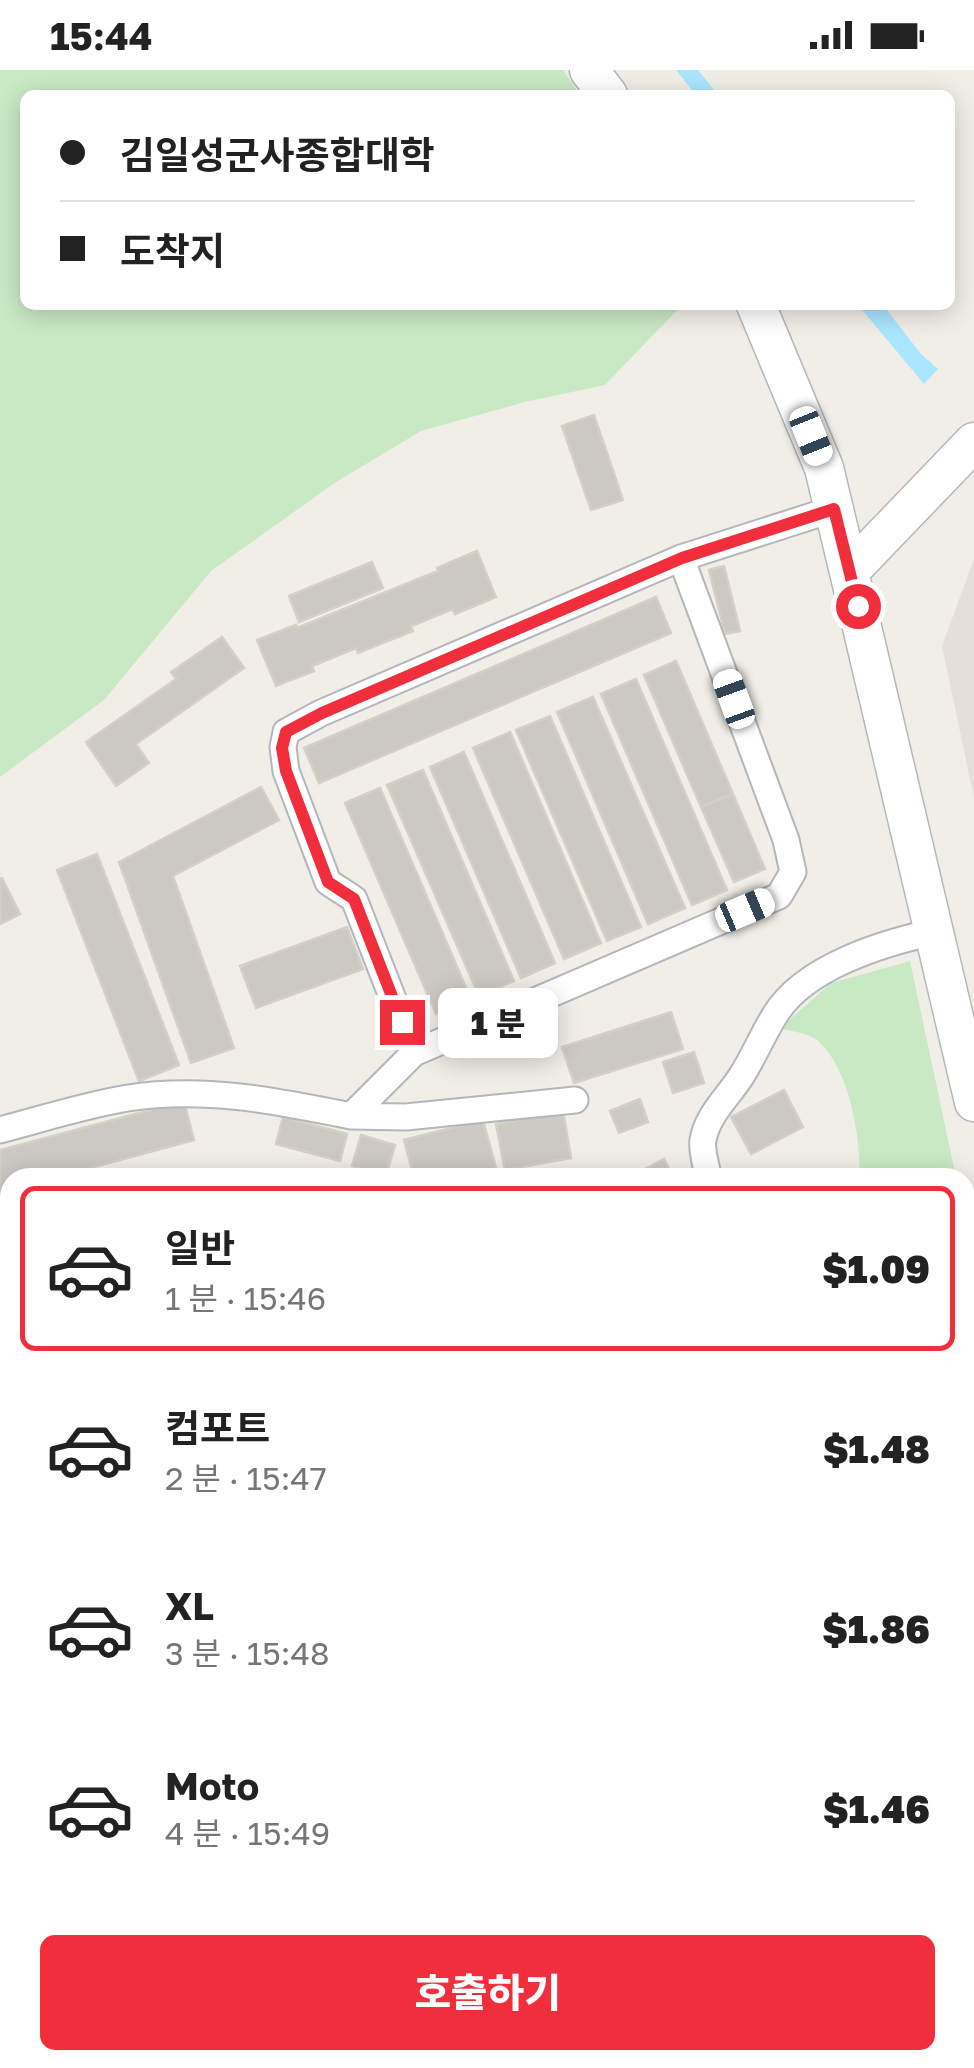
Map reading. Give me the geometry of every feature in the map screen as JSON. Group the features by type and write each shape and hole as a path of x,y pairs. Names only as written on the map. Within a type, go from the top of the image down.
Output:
{"main road":[{"path":"589,70 604,90"},
{"path":"758,310 824,468 974,1102"},
{"path":"849,572 974,442"}],"street":[{"path":"414,1053 354,899 328,882 286,771 282,748 286,732 682,558 834,509"},
{"path":"350,1116 414,1053 779,896 793,872 786,840 682,558"},
{"path":"706,1168 702,1143 710,1119 744,1072 775,1013 796,991 838,964 895,940 934,932"},
{"path":"0,1130 128,1098 190,1094 243,1095 350,1116 406,1116 575,1100"}],"shaded area":[{"path":"974,559 974,798 942,646"}],"green space":[{"path":"0,70 563,70 577,90 20,90 20,310 677,310 605,385 421,431 336,482 211,571 104,700 0,777"},
{"path":"910,961 954,1168 859,1168 851,1104 838,1068 815,1038 780,1028 831,983"}],"water":[{"path":"676,70 698,70 714,90 692,90"},
{"path":"862,310 887,310 921,354 938,369 924,384"}],"building":[{"path":"594,415 623,500 591,510 562,426"},
{"path":"477,551 496,597 411,626 413,631 358,653 356,648 276,686 257,640 296,625 297,628 438,571 437,568"},
{"path":"372,562 383,588 299,622 289,596"},
{"path":"724,566 740,631 725,634 709,570"},
{"path":"656,597 671,633 319,783 304,748"},
{"path":"222,637 244,668 136,744 149,763 116,786 86,742 176,679 171,672"},
{"path":"676,661 733,794 701,807 644,675"},
{"path":"636,679 727,890 692,905 601,694"},
{"path":"593,697 685,908 648,924 557,712"},
{"path":"550,716 641,927 607,941 516,730"},
{"path":"510,732 601,943 564,959 473,748"},
{"path":"464,752 555,963 521,978 430,767"},
{"path":"423,770 514,981 479,996 387,785"},
{"path":"261,787 279,820 173,876 234,1048 191,1063 119,862"},
{"path":"380,788 471,999 436,1014 345,803"},
{"path":"733,794 765,869 734,882 701,807"},
{"path":"97,854 179,1065 139,1081 57,870"},
{"path":"0,879 20,914 0,924"},
{"path":"347,927 363,969 256,1008 240,966"},
{"path":"671,1012 683,1049 574,1083 562,1047"},
{"path":"694,1052 704,1083 673,1093 663,1062"},
{"path":"784,1090 803,1127 751,1154 731,1117"},
{"path":"640,1099 648,1122 619,1133 610,1111"},
{"path":"184,1101 194,1140 90,1168 0,1168 0,1150"},
{"path":"563,1111 571,1158 505,1168 496,1124"},
{"path":"283,1117 347,1134 340,1161 276,1144"},
{"path":"483,1120 496,1168 411,1168 404,1140"},
{"path":"361,1135 395,1145 388,1168 352,1166"},
{"path":"664,1159 669,1168 647,1168"}],"route":[{"path":"402,1022 354,899 328,882 286,771 282,748 286,732 682,558 834,509 858,606"}]}
